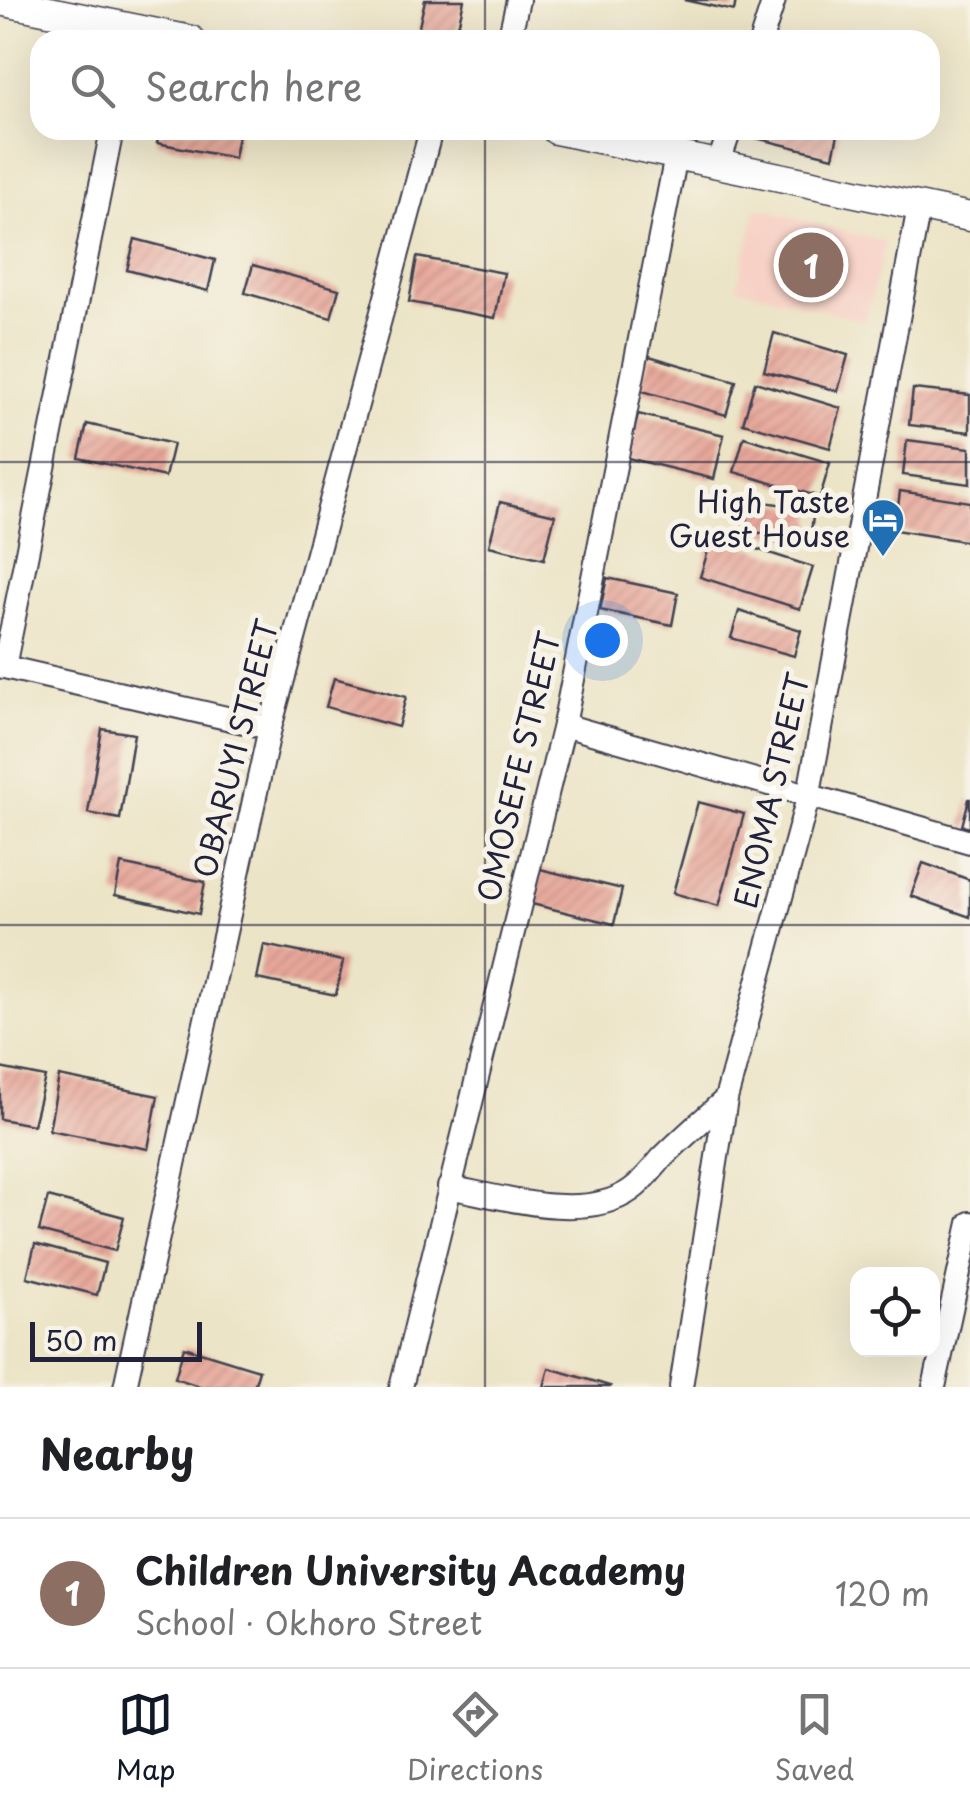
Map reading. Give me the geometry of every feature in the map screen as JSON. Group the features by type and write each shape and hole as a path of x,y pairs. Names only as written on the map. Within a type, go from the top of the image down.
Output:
{"street":[{"path":"511,30 518,0"},
{"path":"764,30 774,0"},
{"path":"0,1 119,30"},
{"path":"110,140 2,666 270,728"},
{"name":"OBARUYI STREET","path":"125,1387 270,728 428,140"},
{"path":"602,140 970,217"},
{"path":"719,162 727,140"},
{"name":"OMOSEFE STREET","path":"401,1387 564,725 676,156"},
{"name":"ENOMA STREET","path":"681,1387 726,1099 808,798 919,207"},
{"path":"564,725 970,842"},
{"path":"449,1187 542,1205 585,1205 611,1199 644,1180 726,1099"},
{"path":"934,1387 970,1223"}],"shaded area":[{"path":"757,208 886,242 865,321 737,287"}],"building":[{"path":"425,0 464,0 457,30 418,30"},
{"path":"684,0 736,0 734,11"},
{"path":"158,140 237,140 234,158 157,143"},
{"path":"764,140 837,140 833,157"},
{"path":"135,239 215,260 208,291 127,270"},
{"path":"417,257 504,273 495,318 409,302"},
{"path":"253,265 339,289 331,318 245,293"},
{"path":"774,333 848,355 838,391 764,371"},
{"path":"649,356 736,381 726,415 639,390"},
{"path":"755,382 841,408 830,448 743,423"},
{"path":"913,389 970,395 970,432 909,425"},
{"path":"638,414 724,435 714,479 628,458"},
{"path":"87,424 173,444 165,477 79,458"},
{"path":"744,437 830,463 820,497 734,472"},
{"path":"907,440 970,448 970,484 903,475"},
{"path":"900,491 970,502 970,542 895,530"},
{"path":"750,500 814,509 810,540 746,531"},
{"path":"500,502 555,515 544,559 489,546"},
{"path":"713,535 813,567 800,609 700,577"},
{"path":"607,578 678,593 672,625 600,610"},
{"path":"739,611 801,630 794,656 731,638"},
{"path":"334,678 406,697 398,727 326,707"},
{"path":"102,729 134,734 120,819 88,813"},
{"path":"970,799 970,828 962,826"},
{"path":"698,802 744,814 719,906 673,893"},
{"path":"923,863 970,880 970,917 911,896"},
{"path":"121,864 205,882 199,914 115,895"},
{"path":"540,869 622,889 614,924 532,904"},
{"path":"264,945 343,961 336,995 257,979"},
{"path":"0,1068 45,1077 33,1125 0,1119"},
{"path":"59,1076 158,1096 148,1149 49,1130"},
{"path":"48,1197 124,1217 115,1251 39,1231"},
{"path":"35,1244 105,1263 97,1295 27,1277"},
{"path":"184,1347 259,1370 254,1387 202,1387 175,1378"},
{"path":"549,1368 610,1386 544,1387"}],"place":[{"name":"Children University Academy","path":"811,265"},
{"name":"High Taste Guest House","path":"883,558"}]}
